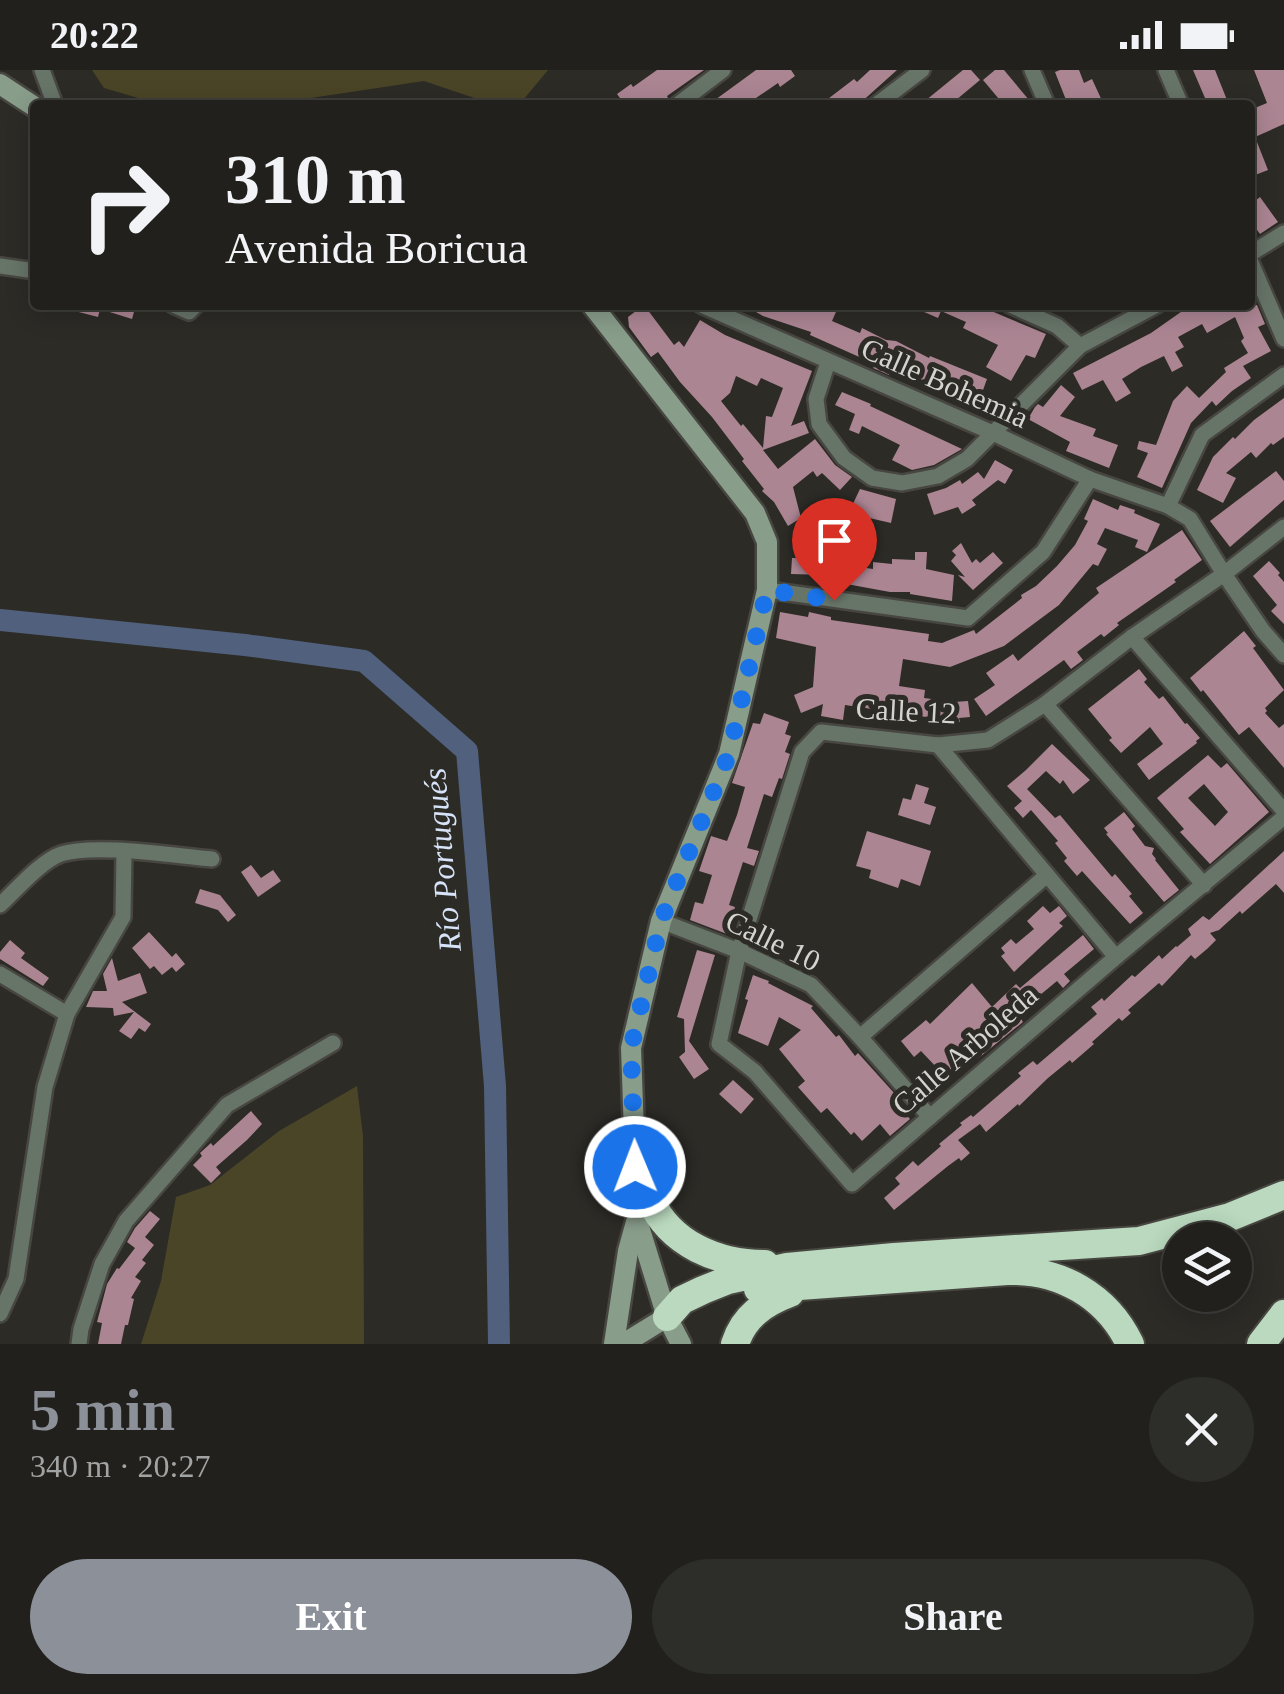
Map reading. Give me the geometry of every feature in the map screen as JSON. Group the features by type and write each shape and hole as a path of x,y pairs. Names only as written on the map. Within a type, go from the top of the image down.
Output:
{"highway":[{"path":"636,1146 657,1212 686,1242 722,1260 794,1277 894,1257 1138,1242 1230,1218 1284,1195"},
{"path":"666,1317 682,1300 728,1280 1037,1272 1062,1280 1096,1299 1118,1321 1130,1344"},
{"path":"735,1344 757,1309 794,1277"},
{"path":"1261,1344 1284,1314"}],"street":[{"path":"42,70 53,100"},
{"path":"683,100 722,70"},
{"path":"883,100 922,70"},
{"path":"1032,70 1045,100"},
{"path":"1166,70 1179,100"},
{"path":"0,84 30,104"},
{"path":"1255,253 1284,233"},
{"path":"0,266 30,270"},
{"path":"1255,269 1284,338"},
{"path":"603,310 754,512 767,542 767,590 729,754 661,921 631,1048 637,1220 666,1317 680,1344"},
{"name":"Calle Bohemia","path":"711,310 993,432 1090,479 1168,506"},
{"path":"1021,310 1057,326 1080,346"},
{"path":"828,362 816,398 819,424 844,458 872,478 902,484 938,476 966,460 1080,346 1135,310"},
{"path":"1284,374 1202,435 1168,506 1190,519 1224,574 1284,655"},
{"path":"767,590 968,618 1043,552 1090,479"},
{"name":"Calle 12","path":"723,1018 739,951 802,752 821,732 938,745 988,740 1046,704 1284,528"},
{"path":"1132,637 1284,814"},
{"path":"1046,704 1204,885"},
{"path":"938,745 1116,957"},
{"name":"Calle Arboleda","path":"723,1018 719,1044 755,1072 852,1184 1284,814"},
{"path":"0,905 58,855 80,851 212,858"},
{"path":"0,1314 16,1278 45,1088 67,1014 123,916 124,852"},
{"path":"860,1037 1046,875"},
{"name":"Calle 10","path":"661,921 811,984 930,1117"},
{"path":"0,974 67,1014"},
{"path":"79,1344 102,1264 126,1221 227,1106 333,1043"},
{"path":"614,1344 628,1251 637,1220"},
{"path":"623,1344 666,1317"}],"shaded area":[{"path":"92,70 548,70 523,100 480,100 424,81 297,100 145,100 104,88"},
{"path":"357,1086 363,1136 364,1344 141,1344 161,1281 176,1197 210,1185 279,1131"}],"building":[{"path":"657,70 704,70 666,100 621,100 617,94 631,84 633,87"},
{"path":"756,70 791,70 795,76 780,87 778,83 757,100 715,100"},
{"path":"870,70 897,70 864,100 827,100 854,79 857,82"},
{"path":"963,70 971,70 980,80 956,100 926,100"},
{"path":"995,70 1004,70 1029,100 1000,100 983,80"},
{"path":"1079,70 1084,83 1092,79 1102,100 1066,100 1055,72"},
{"path":"1193,70 1215,70 1227,100 1206,100"},
{"path":"1254,70 1284,70 1284,124 1255,137 1255,108 1267,103"},
{"path":"1255,137 1268,170 1255,175"},
{"path":"1260,197 1278,222 1260,234 1255,227 1255,201"},
{"path":"1257,305 1265,324 1258,327 1271,351 1243,366 1251,378 1216,406 1212,401 1191,423 1162,488 1137,477 1148,453 1137,449 1139,441 1156,445 1173,401 1187,386 1199,398 1226,372 1224,368 1248,353 1235,317 1207,333 1202,324 1178,337 1184,347 1175,352 1183,366 1172,372 1164,356 1141,367 1122,379 1131,393 1116,402 1103,380 1082,390 1073,373 1151,333 1184,310 1255,310"},
{"path":"71,310 100,310 98,317"},
{"path":"103,310 135,310 132,319"},
{"path":"637,310 648,310 674,345 679,341 684,347 700,320 725,335 812,371 791,426 804,421 809,433 763,450 778,469 815,439 835,465 852,477 840,490 822,473 817,477 813,471 793,487 801,518 788,526 712,417 658,352 651,357 629,327 628,317","holes":["736,376 757,386 761,378 783,388 772,417 766,416 763,448 721,401 730,393"]},
{"path":"753,310 837,310 832,321 860,333 862,328 987,379 978,404 913,376 911,381 891,371 889,375 873,368 875,364 810,335 811,332"},
{"path":"920,310 989,310 1046,334 1035,358 1026,355 1011,381 986,367 998,345 963,328 966,322 941,311 938,318"},
{"path":"1061,385 1075,397 1060,416 1096,429 1093,436 1118,445 1109,468 1066,451 1070,442 1028,419 1035,407 1043,407"},
{"path":"842,392 962,449 934,465 912,470 892,460 900,445 862,426 859,434 849,430 855,414 835,405"},
{"path":"1284,398 1284,437 1256,458 1251,452 1226,473 1236,478 1223,503 1197,490 1213,457"},
{"path":"995,460 1013,470 1005,484 998,480 972,500 976,505 962,514 958,507 934,515 927,494 960,480 962,484 978,472 984,479"},
{"path":"1276,471 1284,481 1284,500 1230,547 1210,521"},
{"path":"860,489 896,499 891,523 850,510"},
{"path":"1093,499 1118,510 1120,505 1135,510 1134,513 1160,524 1147,552 1135,547 1138,540 1105,528 1097,544 1107,549 1098,566 1093,564 1059,605 1004,646 950,667 903,659 899,686 925,690 924,698 968,701 970,717 959,718 960,722 845,705 843,720 821,716 823,704 801,713 794,695 813,687 816,647 776,638 780,612 808,617 809,612 831,620 929,634 928,641 942,643 974,630 976,634 1057,566 1088,521 1084,519"},
{"path":"1182,530 1202,560 1104,637 1101,634 1077,652 1083,660 1071,669 1064,660 986,716 974,699 995,685 986,673 1013,654 1018,661 1099,593 1096,588"},
{"path":"961,543 972,563 976,559 980,563 993,552 1003,563 973,590 951,561 956,555 952,551"},
{"path":"915,552 927,552 926,569 954,575 952,601 826,583 827,575 791,574 792,558 830,558 846,561 845,565 873,569 873,562 915,560"},
{"path":"1269,561 1284,582 1284,624 1271,611 1277,605 1253,576"},
{"path":"1244,631 1284,690 1265,708 1265,713 1279,728 1284,724 1284,768 1249,727 1239,735 1190,678"},
{"path":"1139,669 1147,679 1144,682 1159,699 1163,696 1200,738 1149,780 1137,764 1163,744 1150,727 1121,753 1088,709"},
{"path":"764,713 789,722 785,734 791,736 785,752 790,754 772,797 764,794 747,848 759,851 754,866 743,862 729,905 735,907 727,934 690,920 695,902 703,904 712,875 699,871 711,836 727,841 737,815 745,787 732,783 753,723 760,724"},
{"path":"1052,744 1090,780 1073,794 1063,780 1060,784 1046,771 1027,789 1055,818 1060,815 1112,877 1115,874 1132,894 1129,896 1143,913 1130,924 1082,871 1077,876 1064,861 1067,858 1055,843 1058,841 1031,810 1023,818 1014,808 1022,801 1007,786"},
{"path":"1208,755 1221,768 1227,763 1269,812 1210,864 1180,832 1184,829 1157,798","holes":["1204,784 1228,812 1215,826 1188,798"]},
{"path":"916,784 929,788 924,803 936,807 930,825 898,815 903,798 911,800"},
{"path":"1124,812 1145,846 1154,848 1155,860 1179,890 1164,902 1106,834 1104,828"},
{"path":"867,831 931,851 920,886 901,879 898,888 869,878 871,870 856,866"},
{"path":"1284,851 1284,893 1276,884 1242,914 1240,911 1210,933 1216,940 1207,949 1195,959 1191,955 1162,986 1159,983 1128,1010 1131,1013 1122,1021 1119,1018 1072,1063 1070,1060 986,1132 980,1124 958,1140 970,1153 894,1210 884,1198 900,1184 895,1178 913,1161 918,1166 960,1123 973,1117 1021,1076 1018,1073 1033,1061 1037,1065 1097,1014 1091,1007 1102,998 1104,1001 1159,955 1162,959 1177,947 1191,935 1188,929 1203,916 1209,920"},
{"path":"251,865 261,878 273,870 281,881 258,897 241,872"},
{"path":"200,889 220,895 236,915 228,922 218,910 195,903"},
{"path":"1043,906 1050,913 1059,906 1067,916 1059,923 1063,926 1014,972 1001,956 1005,953 1001,948 1011,939 1016,944 1034,929 1027,921"},
{"path":"149,932 172,957 176,953 185,964 176,972 172,967 162,975 154,966 150,969 132,948"},
{"path":"1083,935 1094,949 1064,974 1070,981 1063,988 1057,981 1022,1010 1019,1016 1023,1022 940,1088 929,1077 938,1069 921,1051 914,1057 901,1041 926,1020 930,1024 972,983 992,1007 1016,984 1020,988"},
{"path":"10,940 25,953 21,958 49,978 43,986 0,959 0,952"},
{"path":"697,950 715,955 689,1041 709,1069 694,1079 679,1057 685,1052 684,1019 677,1017"},
{"path":"112,958 118,981 140,973 147,993 122,1002 151,1024 145,1032 139,1028 131,1039 119,1031 134,1012 114,1016 113,1008 86,1007 93,991 107,991 103,974"},
{"path":"753,975 813,1006 836,1037 839,1035 855,1056 858,1053 904,1104 900,1108 910,1119 890,1136 880,1124 862,1141 854,1132 851,1135 827,1108 821,1113 798,1087 805,1081 779,1049 801,1030 779,1017 768,1046 738,1033"},
{"path":"733,1080 754,1099 741,1114 719,1094"},
{"path":"251,1111 262,1124 216,1167 221,1173 211,1183 193,1165 202,1156 200,1153"},
{"path":"150,1211 160,1219 145,1237 154,1245 135,1277 141,1281 131,1298 134,1299 121,1344 98,1344 102,1323 97,1322 107,1284 135,1248 127,1242"}],"waterway":[{"name":"Río Portugués","path":"0,620 364,661 467,751 495,1086 499,1344"}],"route":[{"path":"635,1167 631,1048 661,921 729,754 767,590 834,600"}]}
